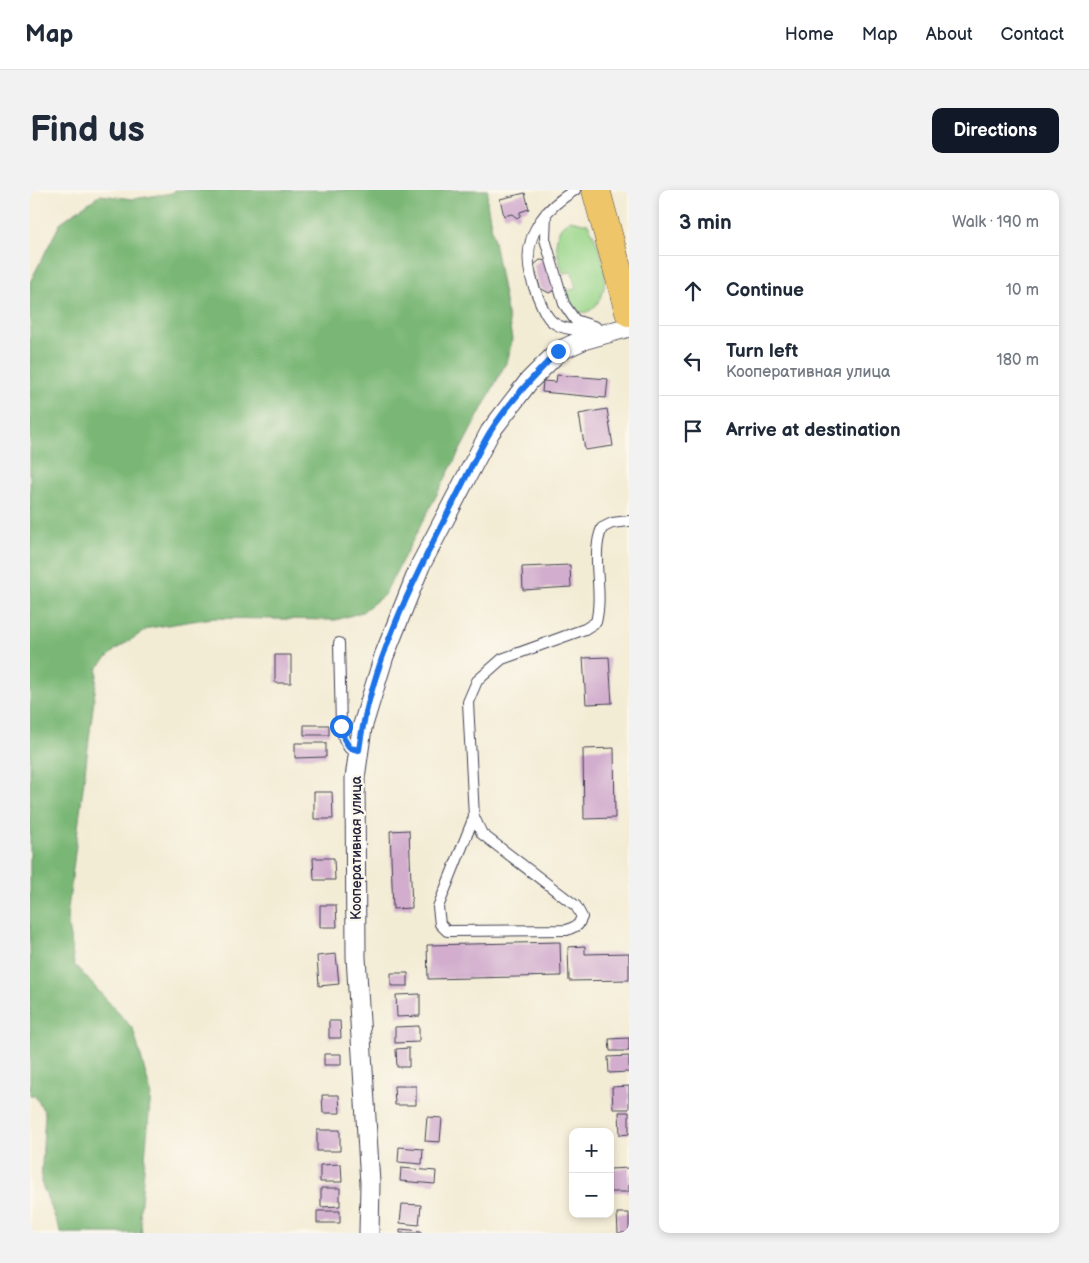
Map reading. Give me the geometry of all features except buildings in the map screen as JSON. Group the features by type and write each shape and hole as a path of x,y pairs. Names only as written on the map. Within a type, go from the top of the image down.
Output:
{"main road":[{"path":"596,190 623,324"}],"street":[{"name":"Кооперативная улица","path":"369,1233 370,1183 356,957 355,778 362,728 384,656 420,566 490,432 529,381 558,351 623,324"}],"lane":[{"path":"575,190 546,214 535,227 527,250 529,272 543,310 552,322 563,328 623,324"},
{"path":"546,214 545,239 564,304 576,320 623,324"},
{"path":"474,817 438,907 440,924 447,931 567,930 578,925 582,918 576,906 482,834 474,817 468,702 477,681 502,659 585,629 596,622 600,605 597,540 602,528 612,523 629,521"},
{"path":"339,643 341,726 344,739 350,748 359,750"}],"green space":[{"path":"175,190 488,190 487,203 512,339 508,359 384,595 362,612 336,620 212,618 149,628 115,650 98,667 67,917 74,964 133,1029 151,1093 140,1212 142,1233 61,1233 41,1182 45,1113 35,1096 30,1095 30,282 61,222 100,195 133,199 172,193"},
{"path":"570,220 588,224 599,249 604,269 604,287 601,297 596,305 584,312 577,310 572,303 567,290 576,289 572,272 563,273 557,251 556,244 559,231"}],"route":[{"path":"341,726 344,739 350,748 359,750 362,728 384,656 420,566 490,432 529,381 558,351"}]}
